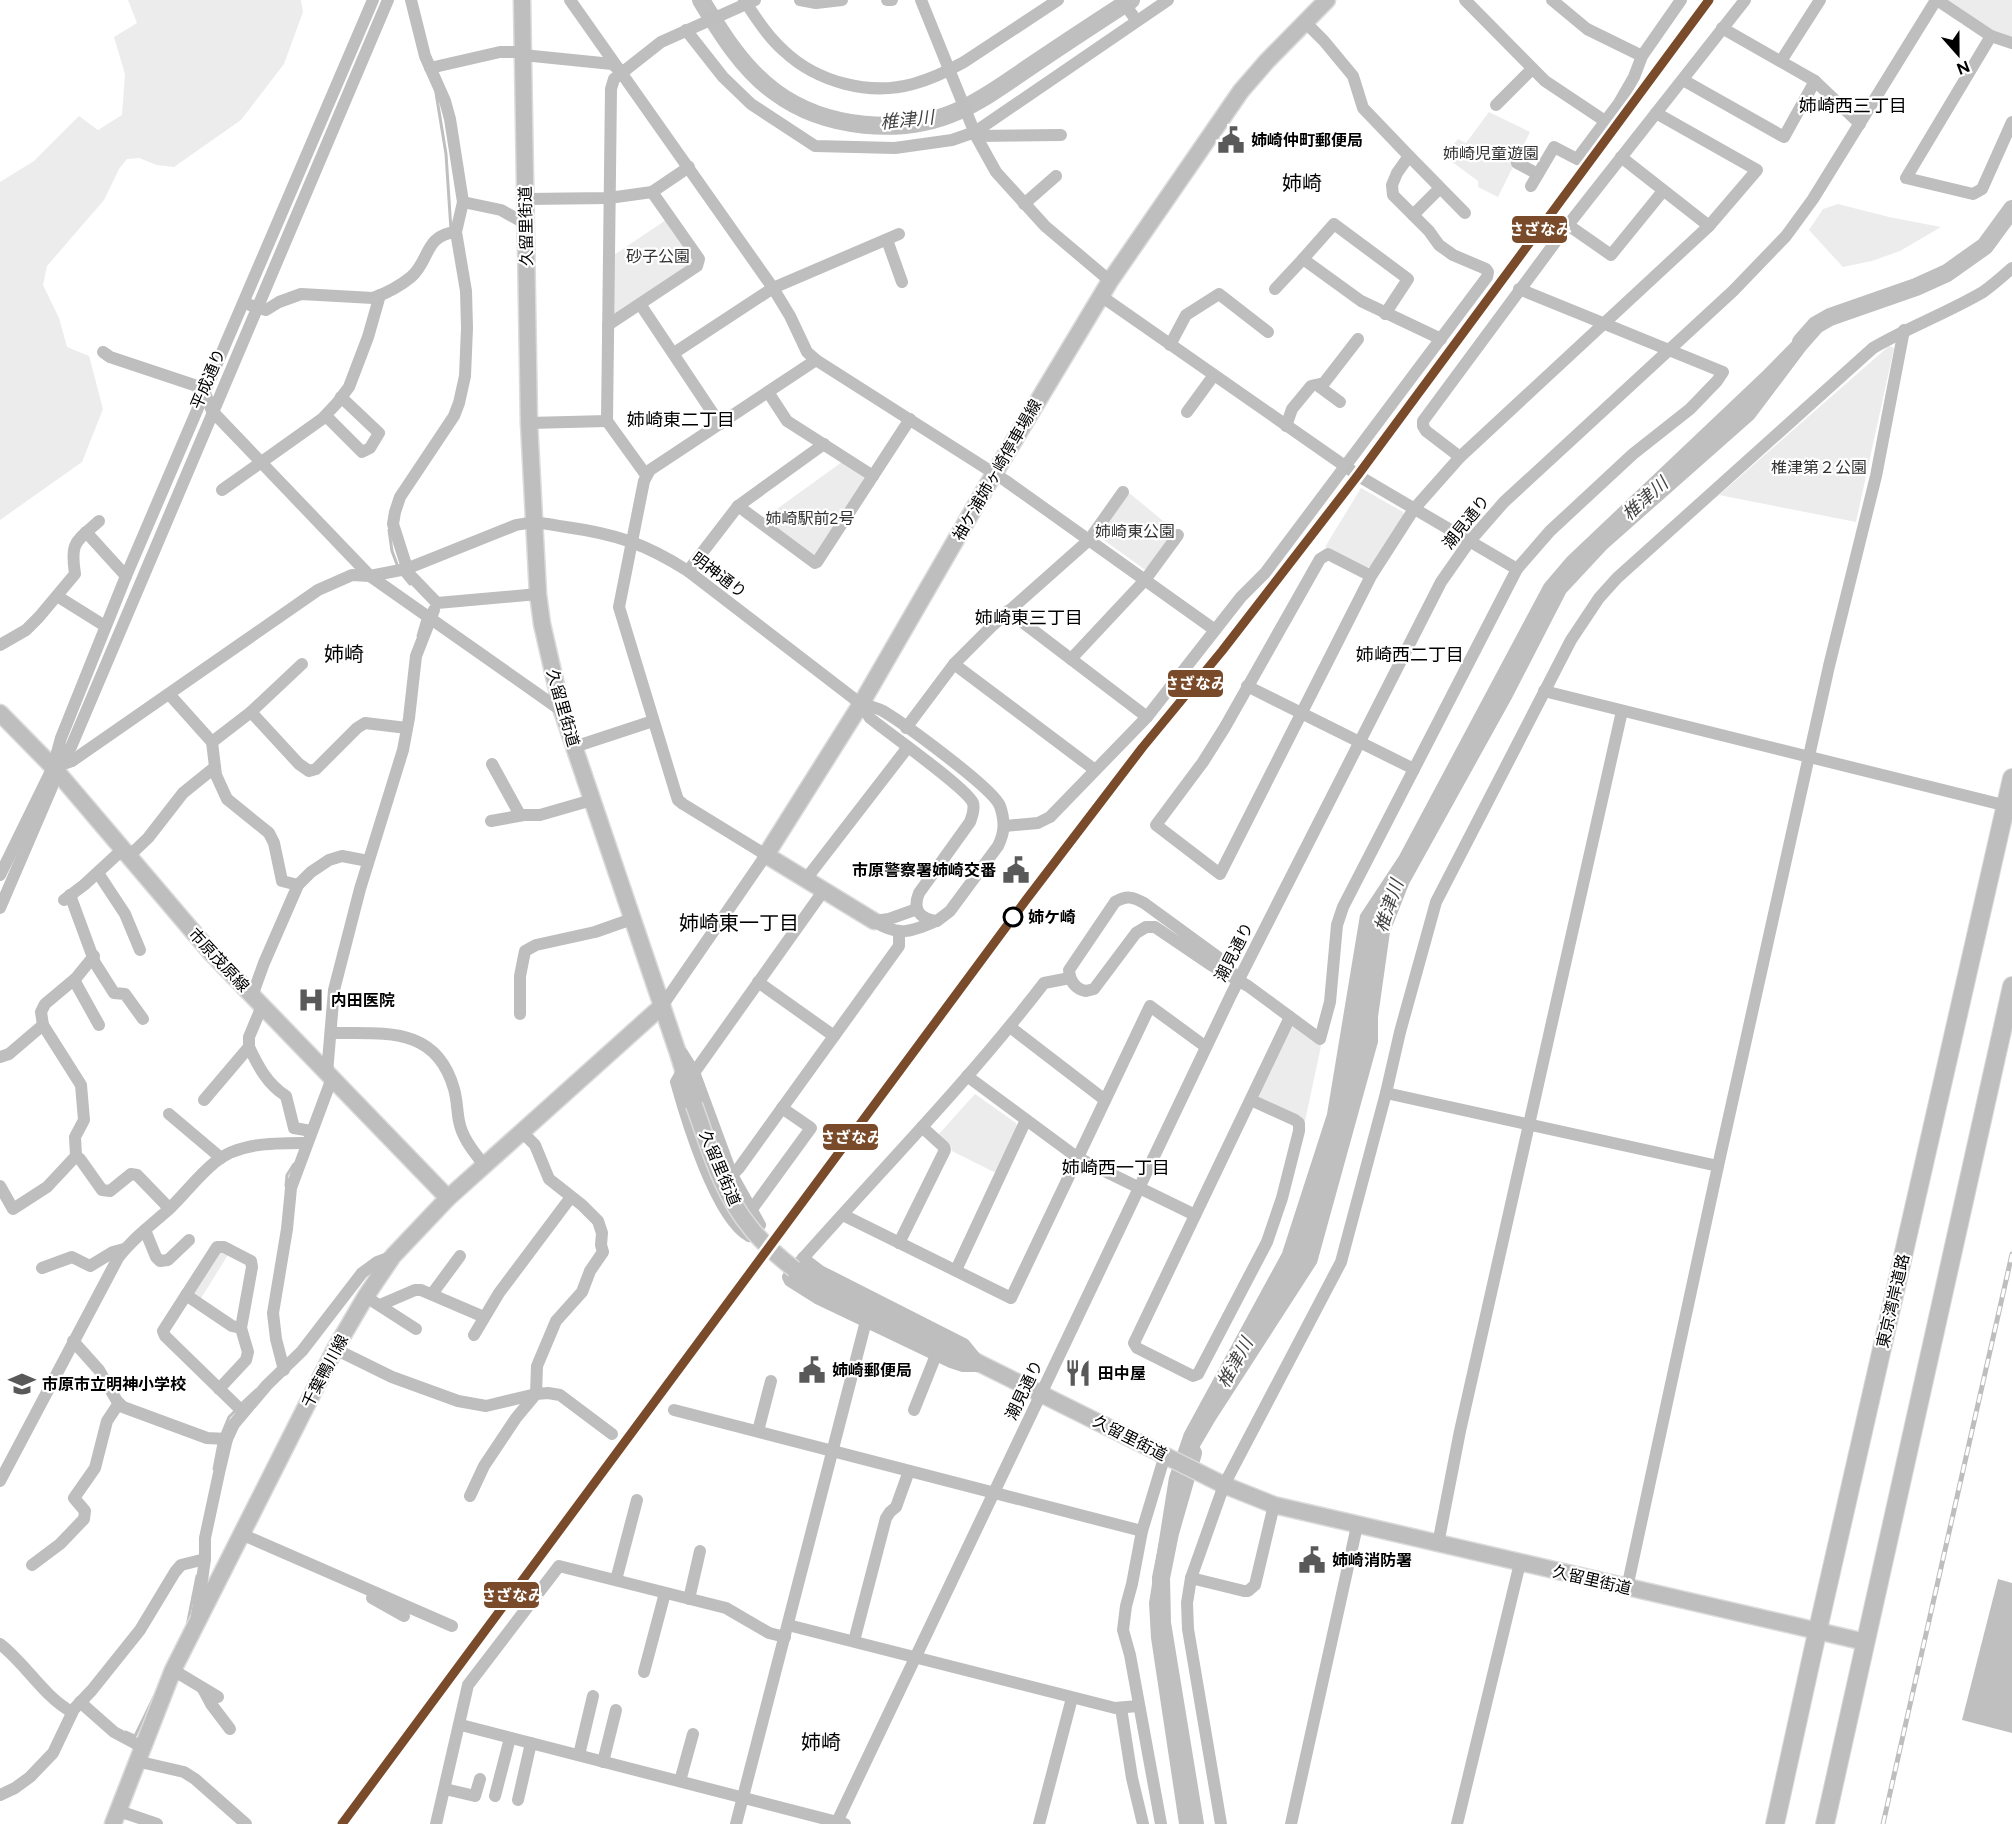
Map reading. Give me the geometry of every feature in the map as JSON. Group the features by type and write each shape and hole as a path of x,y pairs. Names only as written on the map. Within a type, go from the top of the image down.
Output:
{"highway":[{"name":"東京湾岸道路","path":"1775,1824 1817,1631 2009,807 2012,778"},
{"path":"1825,1824 2012,986"}],"main road":[{"name":"久留里街道","path":"522,0 529,423 538,594 544,633 562,711 662,1006 688,1074 694,1105 724,1185 747,1224 794,1269 818,1283 1218,1482 1274,1505 1865,1642"},
{"name":"袖ケ浦姉ヶ崎停車場線","path":"766,855 861,704 994,473 1110,281 1228,109 1267,61 1327,0"},
{"name":"市原茂原線","path":"0,713 52,767 212,954 448,1198"},
{"path":"766,855 874,921"},
{"name":"千葉鴨川線","path":"116,1817 172,1670 335,1349 373,1301 393,1256 448,1198 662,1006"}],"street":[{"name":"平成通り","path":"0,875 52,767 105,626 373,0"},
{"name":"平成通り","path":"0,908 52,787 52,767 70,747 388,0"},
{"path":"411,0 417,30 450,119 463,202 456,232 466,291 467,328 465,376 459,404 454,416 410,481 395,512 393,524 406,569 437,603"},
{"path":"570,0 773,288 790,316 807,352 816,360 994,473 1215,630"},
{"path":"800,0 816,3 842,0"},
{"path":"887,0 892,0"},
{"path":"921,0 975,134 996,172 1045,226 1110,281"},
{"path":"646,475 607,421 611,88 614,79 655,45 749,1 769,35 784,52 801,65 840,83 875,88 897,87 927,79 964,62 1058,0"},
{"path":"1122,0 1136,20"},
{"path":"975,134 1136,20 1168,0"},
{"path":"1465,0 1545,81 1605,121"},
{"path":"1552,0 1587,30 1642,56"},
{"path":"1531,186 1554,147 1577,159 1618,103 1634,77 1642,56 1681,0"},
{"path":"1460,457 1426,431 1423,421 1519,289 1745,0"},
{"path":"1781,61 1820,0"},
{"path":"1936,0 1990,36 2012,43"},
{"name":"潮見通り","path":"839,1823 915,1657 1206,1047 1358,742 1441,582 1469,542 1504,502 1763,262 1786,236 1813,199 1936,0"},
{"path":"1305,22 1353,76 1363,108 1433,179 1439,189 1465,213"},
{"path":"1722,28 1815,81 1860,124"},
{"path":"686,30 723,77 751,104 814,146 895,148 952,140 975,134 1061,135"},
{"path":"1990,36 1906,178 1973,194 1977,193 1982,189 2012,122"},
{"path":"430,68 500,52 612,64 621,72"},
{"path":"1496,105 1532,69"},
{"path":"1683,80 1784,137 1815,81"},
{"path":"1371,576 1328,554 1320,559 1225,727 1203,762 1156,825 1220,874 1371,576 1414,509 1460,457 1709,226 1757,170 1656,113"},
{"path":"874,921 884,928 898,932 924,927 937,921 950,911 998,846 1005,826 1044,821 1148,717 1241,597 1265,573 1487,277 1488,272 1480,266 1453,255 1439,245 1429,231 1397,201 1392,190 1397,173 1409,156"},
{"path":"1620,157 1709,226"},
{"path":"1517,163 1538,174"},
{"path":"526,199 609,198 652,192 688,167"},
{"path":"1024,204 1056,176"},
{"path":"1413,216 1439,189"},
{"path":"1568,225 1611,255 1663,191"},
{"path":"608,325 697,266 699,259 652,192"},
{"path":"463,202 501,210 526,224"},
{"path":"1277,283 1303,259 1334,224 1408,279 1385,314"},
{"path":"242,302 266,310 279,302 301,294 373,298 380,296 411,277 436,239 447,233 456,232"},
{"path":"674,353 773,288 899,234"},
{"path":"887,240 902,282"},
{"path":"1303,259 1361,301 1441,339"},
{"path":"1221,1824 1188,1629 1187,1603 1191,1578 1218,1482 1341,1262 1436,902 1570,640 1599,598 1617,578 1873,348 1985,290 2012,268"},
{"path":"1239,980 1218,957 1144,903 1132,897 1124,897 1115,902 1069,970 1070,978 1081,990 1094,988 1136,933 1146,927 1155,927 1211,965 1239,980 1320,1039 1330,1002 1337,925 1343,907 1517,569 1550,531 1633,454 1690,409 1723,372 1519,289"},
{"path":"1170,345 1186,315 1219,294 1268,332"},
{"path":"222,490 326,416 349,387 368,337 380,296"},
{"path":"1101,296 1346,467 1517,569"},
{"path":"640,304 720,424"},
{"path":"1627,1588 1829,666 1876,476 1904,330"},
{"path":"1286,426 1292,409 1311,386 1324,383 1358,339"},
{"path":"103,352 110,357 194,385 205,393 212,411 370,576 562,711"},
{"path":"662,1006 766,855 678,800 653,721 619,607 646,475 650,470 816,360"},
{"path":"1187,412 1214,375"},
{"path":"1317,385 1340,402"},
{"path":"768,392 787,421 873,476"},
{"path":"326,416 362,452 370,447 379,433 341,397"},
{"path":"738,506 815,563 817,562 910,419"},
{"path":"529,423 607,421"},
{"path":"688,571 738,506 824,444"},
{"path":"906,728 954,664 1008,611 1089,540 1124,492"},
{"path":"0,645 26,630 57,597 75,574 73,548 76,541 99,521"},
{"path":"52,767 72,761 318,590 352,575 370,576 406,569 516,525 533,521"},
{"name":"明神通り","path":"533,521 606,533 631,540 688,571 861,704 870,718 960,788 973,804 973,812 969,822 919,893 916,900 917,909"},
{"path":"86,532 126,576"},
{"path":"1071,659 1145,580 1178,535"},
{"path":"437,603 538,594"},
{"path":"57,597 105,626"},
{"path":"284,1370 276,1339 273,1313 287,1229 291,1188 330,1076 334,990 368,861 391,793 407,728 416,656 437,603"},
{"path":"1008,611 1148,717"},
{"path":"212,742 251,712 302,664"},
{"path":"954,664 1095,770"},
{"path":"1247,686 1414,769"},
{"path":"1544,691 2009,807"},
{"path":"169,694 212,742 214,768 227,799 269,833 274,843 282,881 298,885"},
{"name":"明神通り","path":"861,704 878,708 990,792 1000,806 1005,826"},
{"path":"1438,1544 1460,1431 1622,711"},
{"path":"251,712 309,771 316,769 357,728 365,723 407,728"},
{"path":"574,747 653,721"},
{"path":"806,879 908,747"},
{"path":"492,764 520,816"},
{"path":"143,1019 125,994 114,993 95,963 94,956 67,898 148,838 183,793 214,768"},
{"path":"491,821 540,815 592,800"},
{"path":"309,1137 294,1128 286,1096 276,1090 261,1072 249,1047 264,963 298,885 320,866 342,856 368,861"},
{"path":"98,873 124,914 140,950"},
{"path":"688,1074 732,1175 760,1225 749,1236 741,1232 722,1205 683,1107 676,1082 688,1074 824,890"},
{"path":"874,921 889,919 917,909 922,918 937,921"},
{"path":"520,1014 520,976 525,951 536,945 595,932 632,919"},
{"path":"732,1175 899,946 898,932"},
{"path":"0,1186 13,1209 47,1187 76,1156 75,1137 84,1120 81,1084 43,1025 41,1012 45,1005 74,980 94,956"},
{"path":"982,1366 963,1366 936,1355 817,1298 790,1281 788,1277 1010,1027 1044,983 1070,978"},
{"path":"74,980 99,1025"},
{"path":"758,982 834,1036"},
{"path":"843,1215 1011,1298 1150,1006 1206,1047"},
{"path":"1251,1100 1295,1120 1299,1124 1299,1131 1282,1198 1267,1242 1198,1374 1193,1376 1137,1348 1134,1343 1290,1017"},
{"path":"0,1057 9,1054 43,1025"},
{"path":"1010,1027 1105,1100"},
{"path":"332,1033 400,1034 434,1051 445,1068 454,1089 459,1124 467,1143 484,1165"},
{"path":"204,1100 249,1047"},
{"path":"967,1076 1078,1158 1195,1215"},
{"path":"1386,1093 1718,1166"},
{"path":"752,1209 811,1128 782,1108"},
{"path":"169,1114 221,1158"},
{"path":"956,1270 1026,1120"},
{"path":"899,1243 945,1150 922,1127"},
{"path":"470,1496 484,1466 516,1418 536,1394 537,1366 556,1322 582,1292 590,1271 603,1252 602,1233 598,1221 549,1179 535,1145 522,1132"},
{"path":"0,1481 124,1249 221,1158 243,1148 309,1137"},
{"path":"76,1156 102,1190 110,1191 131,1174 137,1175 169,1208"},
{"path":"474,1335 499,1293 571,1197"},
{"path":"145,1230 159,1261 168,1260 189,1240"},
{"path":"219,1389 246,1360 248,1352 241,1328 252,1267 251,1260 224,1247 217,1247 165,1327 165,1336 219,1389 243,1412"},
{"path":"42,1268 72,1257 90,1266 112,1252 124,1249"},
{"path":"196,1622 205,1559 205,1538 227,1439 234,1424 267,1385 302,1351 362,1273 377,1262 393,1256"},
{"path":"432,1294 460,1256"},
{"path":"797,1265 820,1271 964,1344 982,1366"},
{"path":"373,1301 421,1290 484,1317"},
{"path":"186,1295 232,1326 241,1328"},
{"path":"373,1301 416,1329"},
{"path":"736,1824 866,1321"},
{"path":"73,1341 99,1370 119,1403 144,1415 207,1438 227,1439"},
{"path":"335,1349 392,1377 458,1401 486,1406 536,1394 560,1395 612,1434"},
{"path":"914,1410 936,1355"},
{"path":"758,1431 771,1381"},
{"path":"32,1564 60,1544 84,1519 85,1511 74,1498 95,1468 107,1421 119,1403"},
{"path":"674,1410 1142,1531"},
{"path":"1120,1708 1142,1822 1160,1820 1130,1655 1123,1630 1142,1531 1170,1457"},
{"path":"854,1641 886,1518 896,1508 909,1471"},
{"path":"616,1580 637,1500"},
{"path":"1191,1578 1248,1591 1255,1586 1274,1505"},
{"path":"1291,1824 1357,1526"},
{"path":"241,1534 452,1626"},
{"path":"689,1599 700,1551"},
{"path":"0,1795 30,1777 53,1753 76,1707 140,1630 181,1565 205,1559"},
{"path":"1457,1824 1520,1563"},
{"path":"436,1824 461,1725 468,1685 559,1566 726,1608 769,1633 787,1631 854,1641 1072,1698 1120,1708 1138,1706"},
{"path":"358,1585 376,1601 404,1616"},
{"path":"644,1672 665,1593"},
{"path":"0,1644 31,1673 57,1704 76,1707 114,1732 139,1754 184,1772 246,1824"},
{"path":"172,1670 218,1697"},
{"path":"202,1688 230,1730"},
{"path":"579,1755 593,1696"},
{"path":"1039,1824 1072,1698"},
{"path":"603,1762 616,1710"},
{"path":"461,1725 839,1823"},
{"path":"680,1781 693,1734"},
{"path":"495,1796 510,1738"},
{"path":"518,1800 531,1743"},
{"path":"445,1789 475,1796 480,1779"},
{"path":"116,1817 157,1824"}],"green space":[{"path":"128,0 301,0 303,12 284,64 241,120 174,167 157,165 139,158 127,159 119,169 104,200 47,266 43,285 59,318 67,347 89,356 103,409 82,462 0,520 0,182 34,161 79,116 98,130 122,115 125,74 114,37 137,23"},
{"path":"1945,0 2012,0 2012,38 1994,32"},
{"name":"姉崎児童遊園","path":"1489,112 1530,132 1498,197 1478,187 1478,181 1444,156 1458,139 1466,143"},
{"path":"1838,204 1941,227 1900,251 1872,261 1843,267 1809,230 1823,209"},
{"name":"砂子公園","path":"666,220 694,259 693,264 617,314 612,312 614,255"},
{"name":"椎津第２公園","path":"1889,346 1894,348 1856,522 1719,495"},
{"name":"姉崎駅前2号","path":"842,462 865,476 865,480 818,555 814,556 763,519"},
{"path":"1361,488 1403,512 1404,515 1372,566 1367,568 1325,547"},
{"name":"姉崎東公園","path":"1128,492 1174,530 1149,568 1144,569 1101,538 1100,533"},
{"path":"1294,1025 1321,1046 1305,1121 1260,1099 1258,1094 1289,1026"},
{"path":"975,1094 1016,1123 1018,1130 998,1170 994,1172 952,1151 951,1147 938,1135"},
{"path":"217,1247 231,1250 198,1303 186,1295"}],"water":[{"path":"1821,312 1809,346 1754,419 1607,549 1566,593 1512,698 1409,884 1390,932 1378,1017 1378,1042 1317,1263 1188,1467 1170,1533 1161,1578 1162,1623 1195,1824 1179,1824 1151,1638 1149,1603 1169,1477 1184,1433 1282,1253 1327,1114 1360,915 1399,856 1544,584 1567,557 1763,371"},
{"path":"1998,1579 2012,1583 2012,1733 1962,1720"}],"waterway":[{"name":"椎津川","path":"701,0 743,61 763,83 775,92 817,114 840,121 889,126 936,119 967,107 1131,0"},
{"path":"436,93 446,154 451,230"},
{"name":"椎津川","path":"1801,342 1816,325 1830,317 1916,287 1947,273 1985,246 2012,209"},
{"path":"389,530 392,551 398,567"},
{"path":"401,573 410,584"},
{"path":"418,636 423,619"},
{"path":"286,1186 287,1175 294,1164"},
{"path":"241,1404 256,1390"},
{"path":"222,1434 229,1417 237,1409"},
{"path":"214,1469 219,1443"},
{"name":"椎津川","path":"1193,1453 1170,1533 1161,1578 1162,1623 1195,1824"},
{"path":"187,1626 197,1576"},
{"path":"126,1732 135,1736 154,1697"}],"railway":[{"path":"1883,1824 2012,1254"}],"transit line":[{"name":"さざなみ","path":"342,1824 1026,900 1142,748 1222,651 1358,475 1709,0"}],"place":[{"name":"姉崎仲町郵便局","path":"1231,140"},
{"name":"市原警察署姉崎交番","path":"1016,870"},
{"name":"姉ケ崎","path":"1013,917"},
{"name":"内田医院","path":"311,1000"},
{"name":"姉崎郵便局","path":"812,1370"},
{"name":"田中屋","path":"1078,1373"},
{"name":"市原市立明神小学校","path":"22,1384"},
{"name":"姉崎消防署","path":"1312,1560"}],"district":[{"name":"姉崎西三丁目","path":"1853,106"},
{"name":"姉崎","path":"1302,183"},
{"name":"姉崎東二丁目","path":"681,420"},
{"name":"姉崎東三丁目","path":"1029,618"},
{"name":"姉崎","path":"344,654"},
{"name":"姉崎西二丁目","path":"1410,655"},
{"name":"姉崎東一丁目","path":"739,923"},
{"name":"姉崎西一丁目","path":"1116,1168"},
{"name":"姉崎","path":"821,1742"}]}
